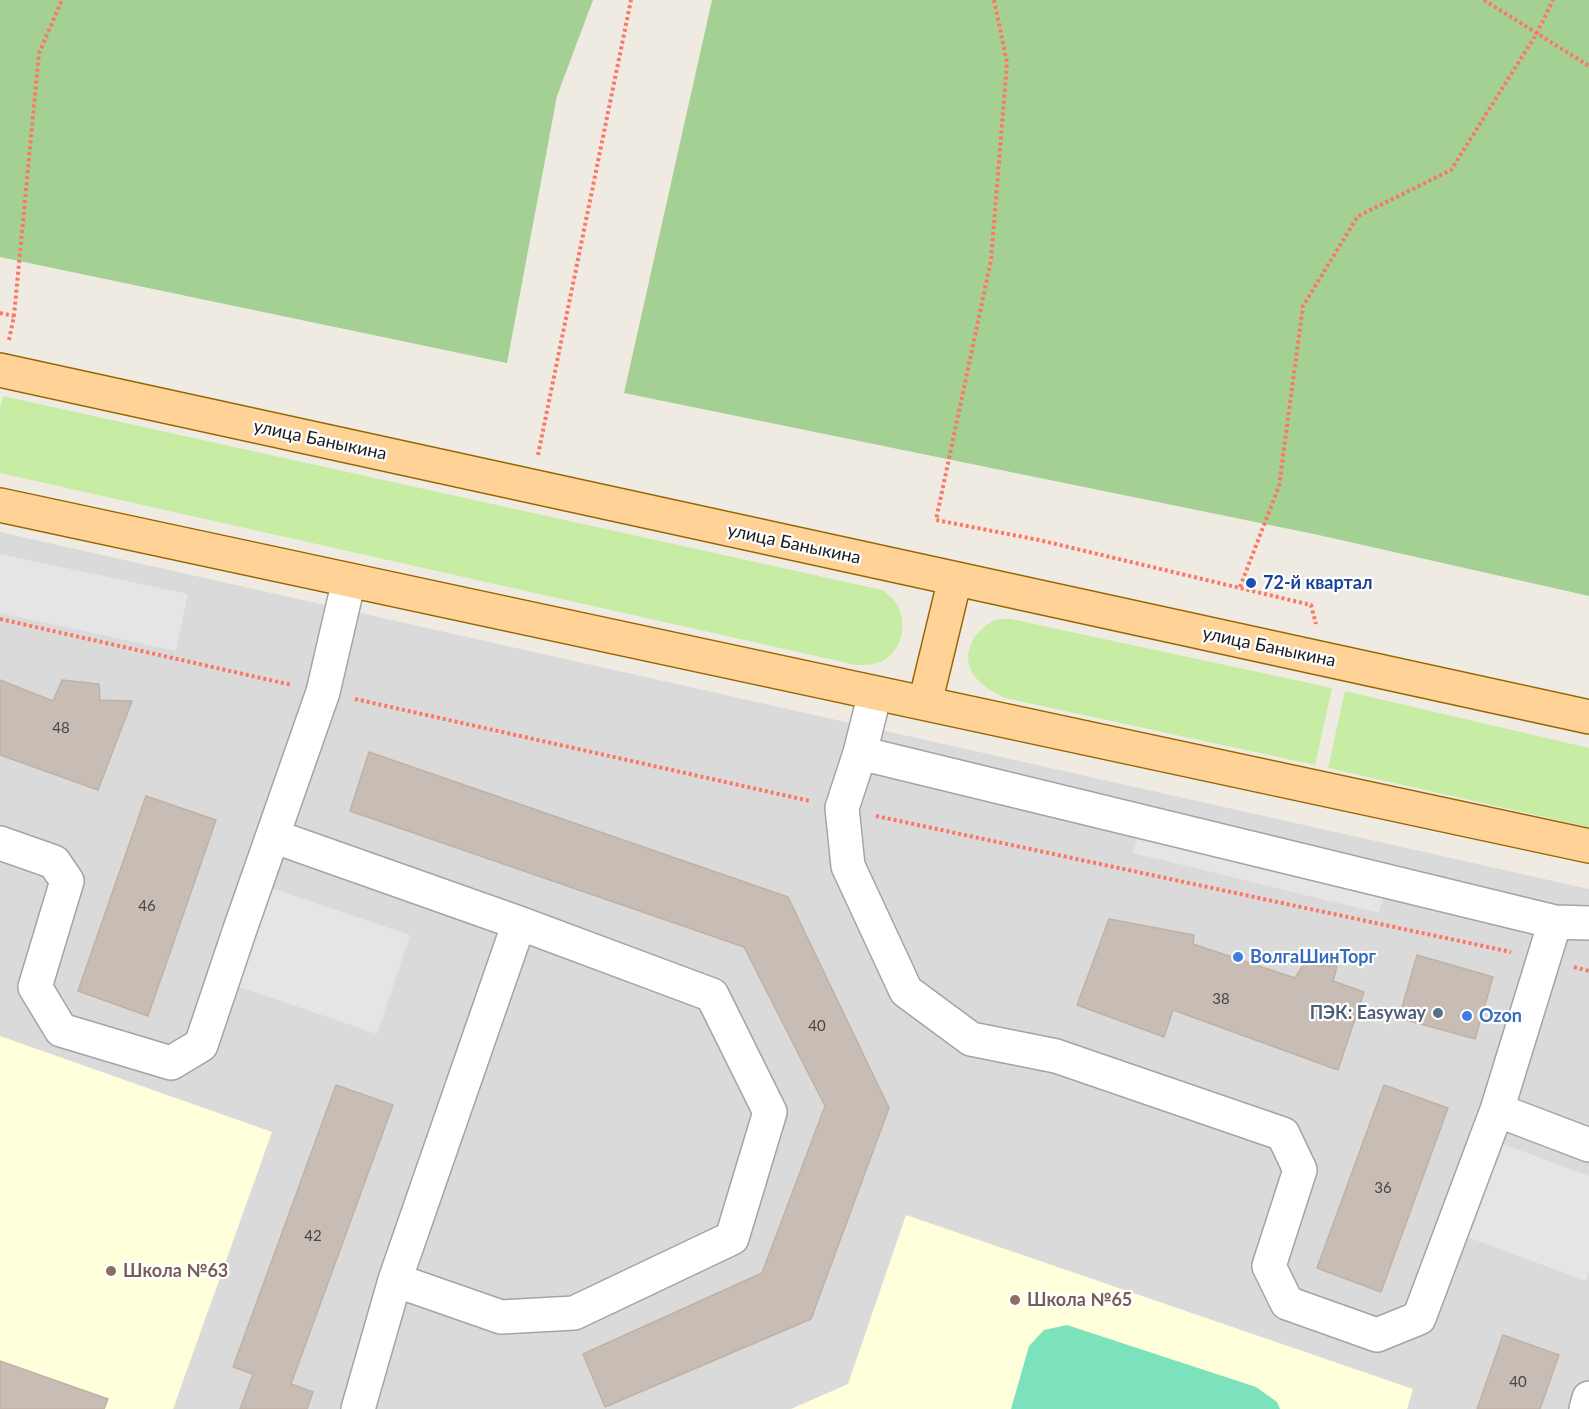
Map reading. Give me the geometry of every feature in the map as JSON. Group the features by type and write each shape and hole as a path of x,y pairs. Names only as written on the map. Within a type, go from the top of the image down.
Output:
{"main road":[{"name":"улица Баныкина","path":"0,370 1589,717"},
{"path":"0,505 1589,846"},
{"path":"925,703 955,579"}],"lane":[{"path":"0,843 54,862 67,881 35,987 61,1030 171,1063 201,1046 322,692 349,580"},
{"path":"875,693 860,753 842,808 848,866 906,991 971,1039 1056,1056 1283,1134 1300,1170 1269,1266 1287,1303 1377,1335 1419,1318 1497,1110 1555,922"},
{"path":"860,753 1555,922 1589,923"},
{"path":"273,836 519,923 712,996 770,1112 732,1238 574,1313 501,1317 395,1280"},
{"path":"358,1409 395,1280 519,923"},
{"path":"1497,1110 1589,1145"},
{"path":"1586,1409 1589,1398"}],"path":[{"path":"0,313 14,316 39,52 62,0"},
{"path":"531,486 631,0"},
{"path":"994,0 1007,63 991,260 936,520 1039,540 1311,605 1324,659"},
{"path":"1484,0 1589,66"},
{"path":"1240,588 1279,486 1303,306 1358,216 1452,170 1537,33 1553,0"},
{"path":"0,619 842,808 1544,959 1589,971"}],"shaded area":[{"path":"0,532 1589,889 1589,1409 0,1409"},
{"path":"0,554 188,594 176,651 0,613"},
{"path":"1141,821 1387,881 1379,913 1133,853"},
{"path":"256,883 410,935 377,1034 222,981"},
{"name":"Школа №63","path":"0,1036 272,1132 173,1409 0,1409"},
{"path":"1487,1138 1589,1176 1589,1272 1586,1281 1451,1231"},
{"name":"Школа №65","path":"906,1215 1413,1389 1407,1409 791,1409 848,1384"}],"green space":[{"path":"0,0 593,0 557,96 507,363 0,257"},
{"path":"712,0 1589,0 1589,596 1314,534 624,393"},
{"path":"3,396 882,590 893,599 900,610 902,634 896,649 884,660 874,664 856,665 0,473 0,409"},
{"path":"999,619 1011,619 1332,688 1315,765 1005,698 990,690 977,679 968,661 971,644 976,636 990,623"},
{"path":"1345,691 1589,748 1589,827 1328,768"},
{"path":"1067,1325 1256,1387 1277,1402 1280,1409 1011,1409 1029,1346 1044,1330"}],"building":[{"path":"0,680 53,701 62,680 99,684 100,700 132,701 98,790 0,755"},
{"path":"369,752 788,897 889,1108 811,1319 605,1407 583,1354 762,1273 825,1106 744,947 350,811"},
{"path":"146,796 216,820 148,1016 78,991"},
{"path":"1109,919 1194,935 1193,944 1295,978 1303,965 1337,966 1333,981 1364,992 1338,1070 1173,1010 1164,1037 1077,1005"},
{"path":"1417,955 1493,977 1475,1039 1399,1018"},
{"path":"336,1085 393,1105 291,1384 313,1392 307,1409 240,1409 253,1374 233,1367"},
{"path":"1384,1085 1448,1108 1381,1292 1317,1268"},
{"path":"1503,1335 1559,1355 1540,1409 1477,1409"},
{"path":"0,1361 108,1399 104,1409 0,1409"}],"place":[{"name":"72-й квартал","path":"1251,583"},
{"name":"ВолгаШинТорг","path":"1238,957"},
{"name":"ПЭК: Easyway","path":"1438,1013"},
{"name":"Ozon","path":"1467,1016"},
{"name":"Школа №63","path":"111,1271"},
{"name":"Школа №65","path":"1015,1300"}]}
